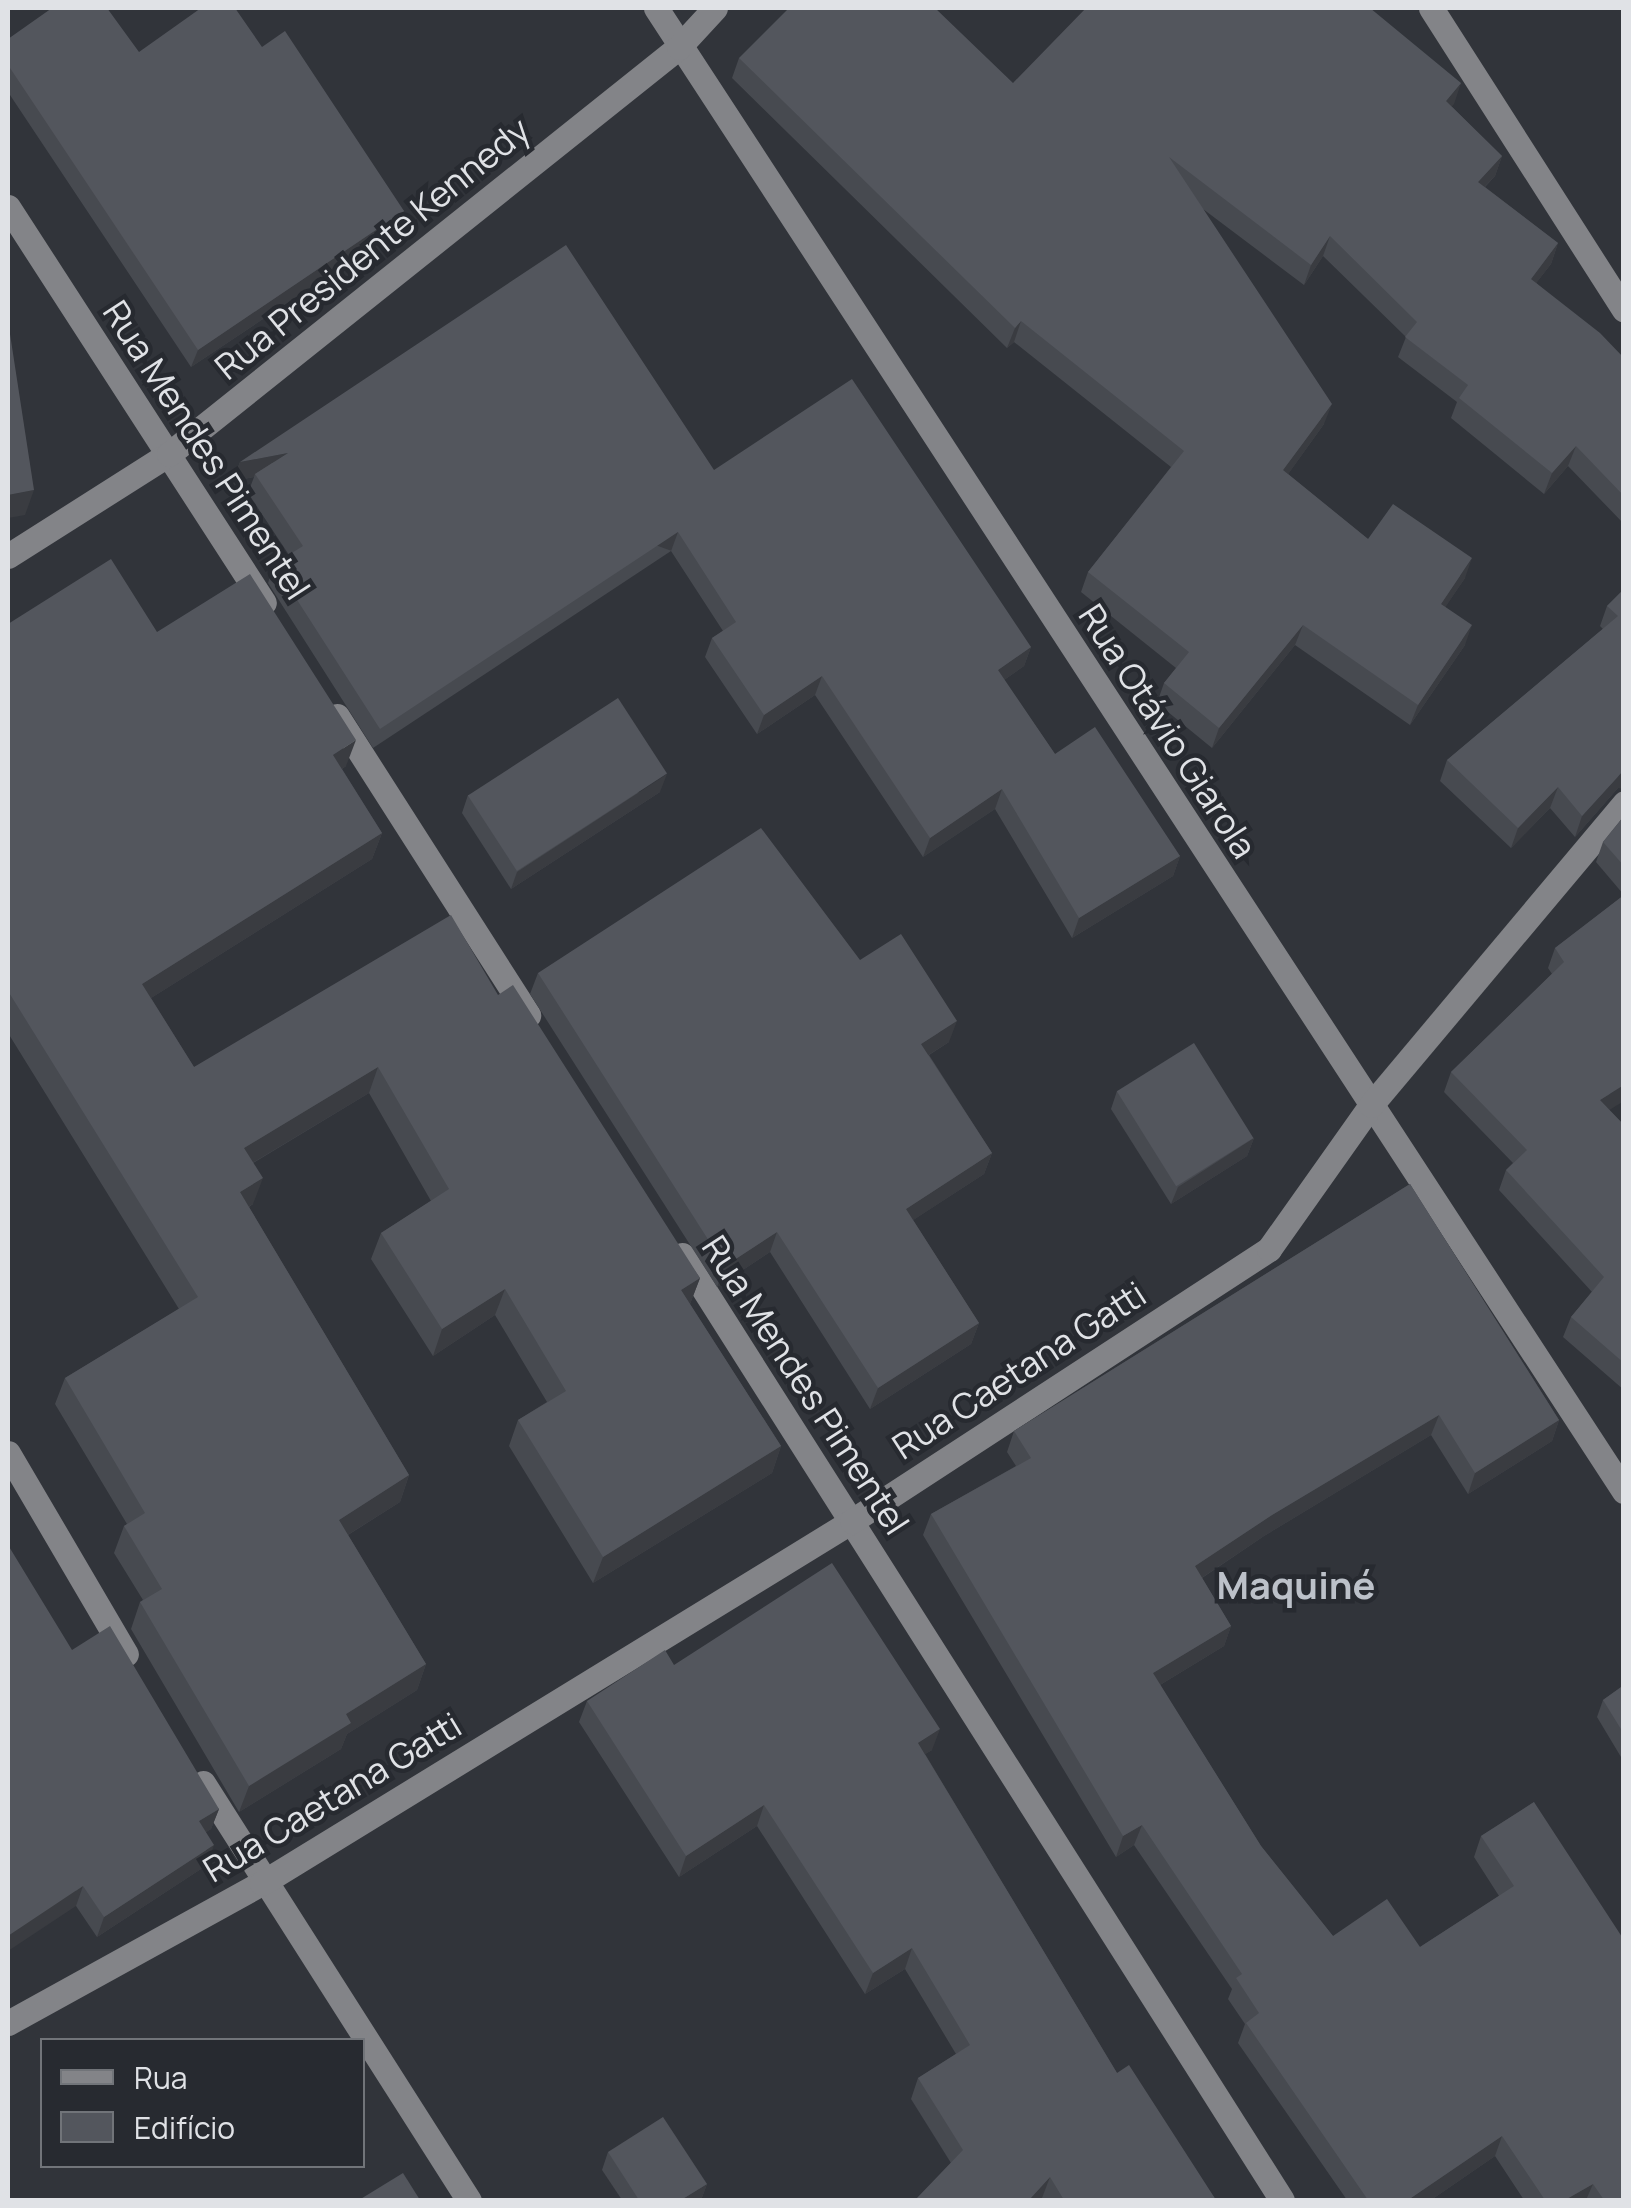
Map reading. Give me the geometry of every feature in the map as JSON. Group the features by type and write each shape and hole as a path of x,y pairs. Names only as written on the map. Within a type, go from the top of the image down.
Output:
{"street":[{"name":"Rua Otávio Giarola","path":"656,8 1624,1491"},
{"name":"Rua Presidente Kennedy","path":"8,556 169,454 679,47 715,8"},
{"path":"1431,8 1624,310"},
{"name":"Rua Mendes Pimentel","path":"8,207 276,621"},
{"path":"318,688 542,1038"},
{"name":"Rua Caetana Gatti","path":"8,2023 262,1883 852,1521 1269,1249 1371,1104 1624,803"},
{"name":"Rua Mendes Pimentel","path":"670,1238 1282,2200"},
{"path":"8,1453 140,1676"},
{"path":"190,1762 262,1883 363,2038"},
{"path":"365,2041 469,2200"}],"building":[{"path":"52,8 107,8 139,52 201,8 235,8 262,47 285,31 404,211 198,350 8,65 8,39"},
{"path":"789,8 935,8 1013,83 1086,8 1370,8 1461,83 1446,101 1502,156 1478,182 1558,243 1531,279 1600,333 1624,358 1624,496 1576,446 1552,473 1459,398 1468,385 1405,337 1417,322 1330,236 1311,265 1169,157 1332,404 1283,470 1368,539 1393,504 1472,558 1441,604 1472,625 1418,705 1303,625 1219,728 1164,683 1189,652 1088,572 1184,451 1021,321 1015,328 739,58"},
{"path":"566,245 714,470 852,379 1031,647 998,670 1055,754 1095,727 1180,856 1079,918 1002,789 930,838 822,676 764,715 712,638 736,622 678,532 380,729 274,564 303,546 255,474 288,453 240,462"},
{"path":"8,321 34,490 8,495"},
{"path":"111,559 157,632 250,574 356,740 333,755 382,833 142,984 194,1067 451,915 498,995 513,985 700,1278 681,1290 781,1446 603,1557 518,1420 566,1391 505,1289 442,1329 381,1233 449,1189 378,1067 244,1148 263,1178 240,1192 409,1475 339,1520 426,1664 346,1714 351,1723 249,1786 140,1602 162,1589 124,1526 145,1513 65,1378 198,1297 8,991 8,624"},
{"path":"1624,589 1624,770 1582,816 1558,787 1518,828 1447,760 1618,616 1607,606"},
{"path":"618,698 667,773 517,871 468,795"},
{"path":"1624,816 1624,866 1603,842"},
{"path":"761,828 860,960 901,934 957,1021 921,1044 992,1153 906,1209 979,1323 878,1388 777,1232 725,1266 538,973"},
{"path":"1624,895 1624,1085 1600,1100 1624,1125 1624,1363 1571,1317 1604,1277 1506,1170 1527,1150 1451,1072 1564,962 1555,948"},
{"path":"1194,1043 1253,1138 1176,1186 1117,1091"},
{"path":"1410,1184 1559,1420 1475,1473 1439,1415 1272,1515 1195,1566 1231,1626 1153,1673 1261,1846 1333,1936 1387,1899 1420,1947 1514,1886 1481,1836 1534,1802 1624,1940 1624,2200 1604,2200 1593,2184 1565,2200 1545,2200 1502,2136 1408,2200 1368,2200 1246,2023 1259,2013 1236,1978 1242,1974 1142,1825 1123,1836 931,1514 1031,1458 1014,1431"},
{"path":"8,1545 72,1650 110,1626 219,1809 199,1821 214,1845 104,1917 83,1886 8,1936"},
{"path":"832,1563 940,1729 918,1743 1117,2073 1129,2065 1216,2200 1064,2200 1050,2177 1029,2200 916,2199 963,2150 918,2078 970,2045 912,1948 873,1973 764,1805 686,1856 587,1701 665,1650 674,1665"},
{"path":"1624,1685 1624,1734 1603,1700"},
{"path":"663,2117 707,2184 681,2200 639,2200 608,2152"},
{"path":"403,2173 420,2200 359,2200"}],"district":[{"name":"Maquiné","path":"1296,1585"}]}
